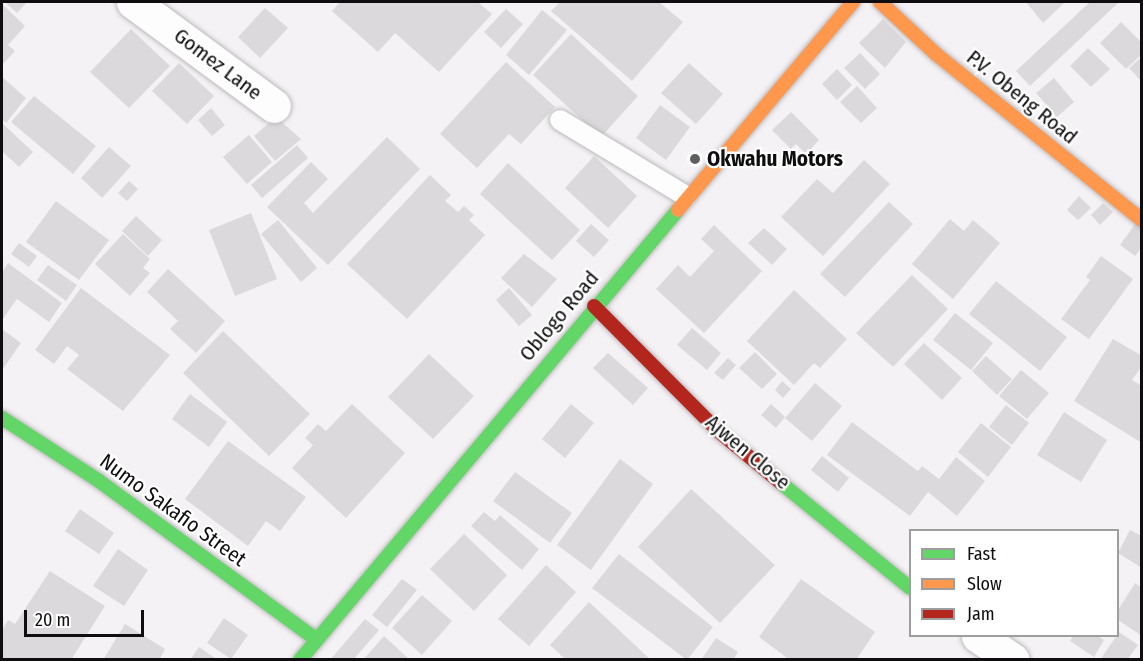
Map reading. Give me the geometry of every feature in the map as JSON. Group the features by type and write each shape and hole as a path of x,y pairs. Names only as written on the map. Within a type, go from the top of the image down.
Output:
{"street":[{"name":"Gomez Lane","path":"133,2 274,106"},
{"name":"Oblogo Road","path":"300,660 686,196 853,2"},
{"name":"P.V. Obeng Road","path":"880,2 936,54 1142,220"},
{"name":"Ajwen Close","path":"594,306 718,431 909,587"},
{"name":"Numo Sakafio Street","path":"2,418 99,481 316,639"},
{"path":"979,637 1013,660"}],"lane":[{"path":"560,120 686,196"}],"building":[{"path":"5,2 27,2 17,13"},
{"path":"340,2 478,2 492,14 439,72 395,33 378,52 332,11"},
{"path":"560,2 659,2 683,22 632,81 551,11"},
{"path":"1026,2 1065,2 1043,23"},
{"path":"1090,2 1119,2 1030,86 1016,71"},
{"path":"2,4 25,26 8,45 15,51 2,65"},
{"path":"265,8 288,28 260,58 238,37"},
{"path":"506,9 523,24 501,48 484,32"},
{"path":"542,10 567,30 529,75 506,55"},
{"path":"883,19 906,42 885,68 859,43"},
{"path":"1121,22 1142,43 1142,54 1126,69 1100,43"},
{"path":"131,29 170,66 129,108 90,72"},
{"path":"571,34 638,96 601,137 533,75"},
{"path":"1088,48 1110,69 1091,87 1070,66"},
{"path":"860,53 880,74 865,89 844,68"},
{"path":"1142,57 1142,82 1129,68"},
{"path":"506,62 555,107 521,144 509,134 477,168 440,134"},
{"path":"179,63 214,96 187,124 152,91"},
{"path":"689,63 723,94 696,124 661,93"},
{"path":"837,69 852,85 837,100 822,84"},
{"path":"2,77 26,98 6,123 2,119"},
{"path":"1054,78 1074,102 1057,117 1036,93"},
{"path":"857,86 877,108 861,123 840,102"},
{"path":"34,96 96,146 73,174 11,122"},
{"path":"660,105 690,127 666,160 636,138"},
{"path":"211,108 225,125 212,136 198,120"},
{"path":"791,112 819,140 806,154 796,144 791,149 772,130"},
{"path":"276,117 301,139 275,161 254,136"},
{"path":"2,123 33,152 19,167 2,151"},
{"path":"249,135 272,162 247,184 223,157"},
{"path":"387,137 420,169 328,265 267,207 311,162 328,179 304,203 313,213"},
{"path":"297,145 308,158 262,198 251,185"},
{"path":"109,147 131,166 102,198 81,178"},
{"path":"594,156 637,196 608,228 565,188"},
{"path":"864,160 890,184 823,256 781,217 817,179 833,193"},
{"path":"508,163 580,230 552,260 480,194"},
{"path":"430,175 451,195 445,201 458,212 464,206 474,215 469,220 485,235 407,319 347,264"},
{"path":"129,181 138,189 127,201 118,193"},
{"path":"1079,196 1091,208 1078,220 1067,210"},
{"path":"56,201 109,240 79,280 26,242"},
{"path":"889,202 913,224 845,297 820,274"},
{"path":"1103,203 1113,212 1100,225 1091,215"},
{"path":"251,213 277,279 235,296 209,230"},
{"path":"136,216 162,240 148,256 122,231"},
{"path":"950,219 964,231 973,220 1000,243 953,299 912,264"},
{"path":"278,220 317,268 301,282 261,234"},
{"path":"1136,223 1142,227 1142,247 1135,256 1120,245"},
{"path":"591,224 609,240 594,257 576,241"},
{"path":"714,225 762,271 704,333 656,289 678,265 690,277 714,251 701,239"},
{"path":"764,228 787,249 772,265 748,243"},
{"path":"123,234 150,259 143,268 150,273 130,296 95,264"},
{"path":"19,243 37,256 29,267 11,254"},
{"path":"524,254 557,279 532,307 501,278"},
{"path":"1101,256 1133,279 1089,339 1061,319 1090,280 1086,277"},
{"path":"8,263 62,303 49,322 17,299 2,320 2,272"},
{"path":"48,265 77,285 66,301 37,280"},
{"path":"168,269 225,321 196,353 170,329 178,321 147,292"},
{"path":"912,275 948,309 893,367 856,333"},
{"path":"996,281 1067,337 1040,371 969,314"},
{"path":"81,288 170,355 123,411 67,369 79,355 67,346 54,364 35,350"},
{"path":"509,288 532,315 519,326 496,300"},
{"path":"794,290 847,339 820,368 814,363 794,385 747,341"},
{"path":"955,313 993,343 971,370 933,340"},
{"path":"692,328 721,353 707,370 677,345"},
{"path":"2,329 21,343 2,370"},
{"path":"223,331 310,414 269,456 183,373"},
{"path":"1113,339 1142,356 1142,366 1132,380 1142,386 1142,443 1074,401"},
{"path":"924,343 962,378 942,400 904,364"},
{"path":"755,352 777,374 762,389 739,368"},
{"path":"608,353 648,388 633,405 593,368"},
{"path":"429,354 474,396 433,439 388,397"},
{"path":"986,356 1012,379 997,395 972,371"},
{"path":"728,358 736,365 723,380 714,373"},
{"path":"1021,370 1049,393 1027,419 999,396"},
{"path":"782,381 791,389 783,398 775,390"},
{"path":"815,383 842,406 812,441 785,418"},
{"path":"190,394 227,422 209,447 172,419"},
{"path":"352,404 405,453 346,518 292,468 313,445 305,438 318,424 326,431"},
{"path":"571,404 594,423 565,458 542,439"},
{"path":"771,404 785,417 776,428 761,415"},
{"path":"1006,405 1029,423 1012,445 989,427"},
{"path":"1064,412 1107,440 1081,482 1037,455"},
{"path":"852,422 918,471 922,466 939,479 956,457 985,481 957,516 928,492 910,516 827,455"},
{"path":"981,423 1011,447 988,477 958,452"},
{"path":"228,441 306,497 280,531 266,521 248,546 185,499"},
{"path":"822,456 849,478 838,492 811,470"},
{"path":"620,459 653,484 591,570 557,545"},
{"path":"515,472 572,513 550,543 493,501"},
{"path":"691,489 775,565 720,623 638,547"},
{"path":"80,509 114,533 99,554 65,531"},
{"path":"484,512 495,521 500,515 539,549 522,570 471,526"},
{"path":"1130,530 1142,536 1142,568 1119,554"},
{"path":"464,534 507,575 474,611 430,569"},
{"path":"118,549 148,570 124,606 93,586"},
{"path":"619,554 713,627 687,660 592,588"},
{"path":"546,565 576,592 529,646 498,619"},
{"path":"50,571 105,606 71,660 2,660 2,630 8,620 15,624"},
{"path":"402,579 417,590 387,627 372,615"},
{"path":"801,579 875,632 856,660 790,660 759,637"},
{"path":"1135,583 1142,588 1142,636 1119,621 1119,608"},
{"path":"422,595 452,621 422,655 392,628"},
{"path":"589,602 651,660 566,660 550,645"},
{"path":"224,618 248,635 231,659 207,643"},
{"path":"365,619 379,630 353,660 330,660"},
{"path":"125,624 165,649 159,660 103,660"},
{"path":"1119,632 1138,645 1127,660 1100,660 1116,637 1119,637"},
{"path":"384,636 410,660 363,660"},
{"path":"1072,637 1100,637 1104,640 1094,657 1070,641"},
{"path":"716,638 738,652 733,660 701,660"},
{"path":"199,647 218,660 190,660"}],"traffic: fast":[{"path":"300,660 678,210"},
{"path":"2,418 99,481 316,639"},
{"path":"781,483 909,587"}],"traffic: slow":[{"path":"678,210 853,2"},
{"path":"880,2 936,54 1142,220"}],"traffic: jam":[{"path":"594,306 718,431 781,483"}],"place":[{"name":"Okwahu Motors","path":"695,159"}]}
